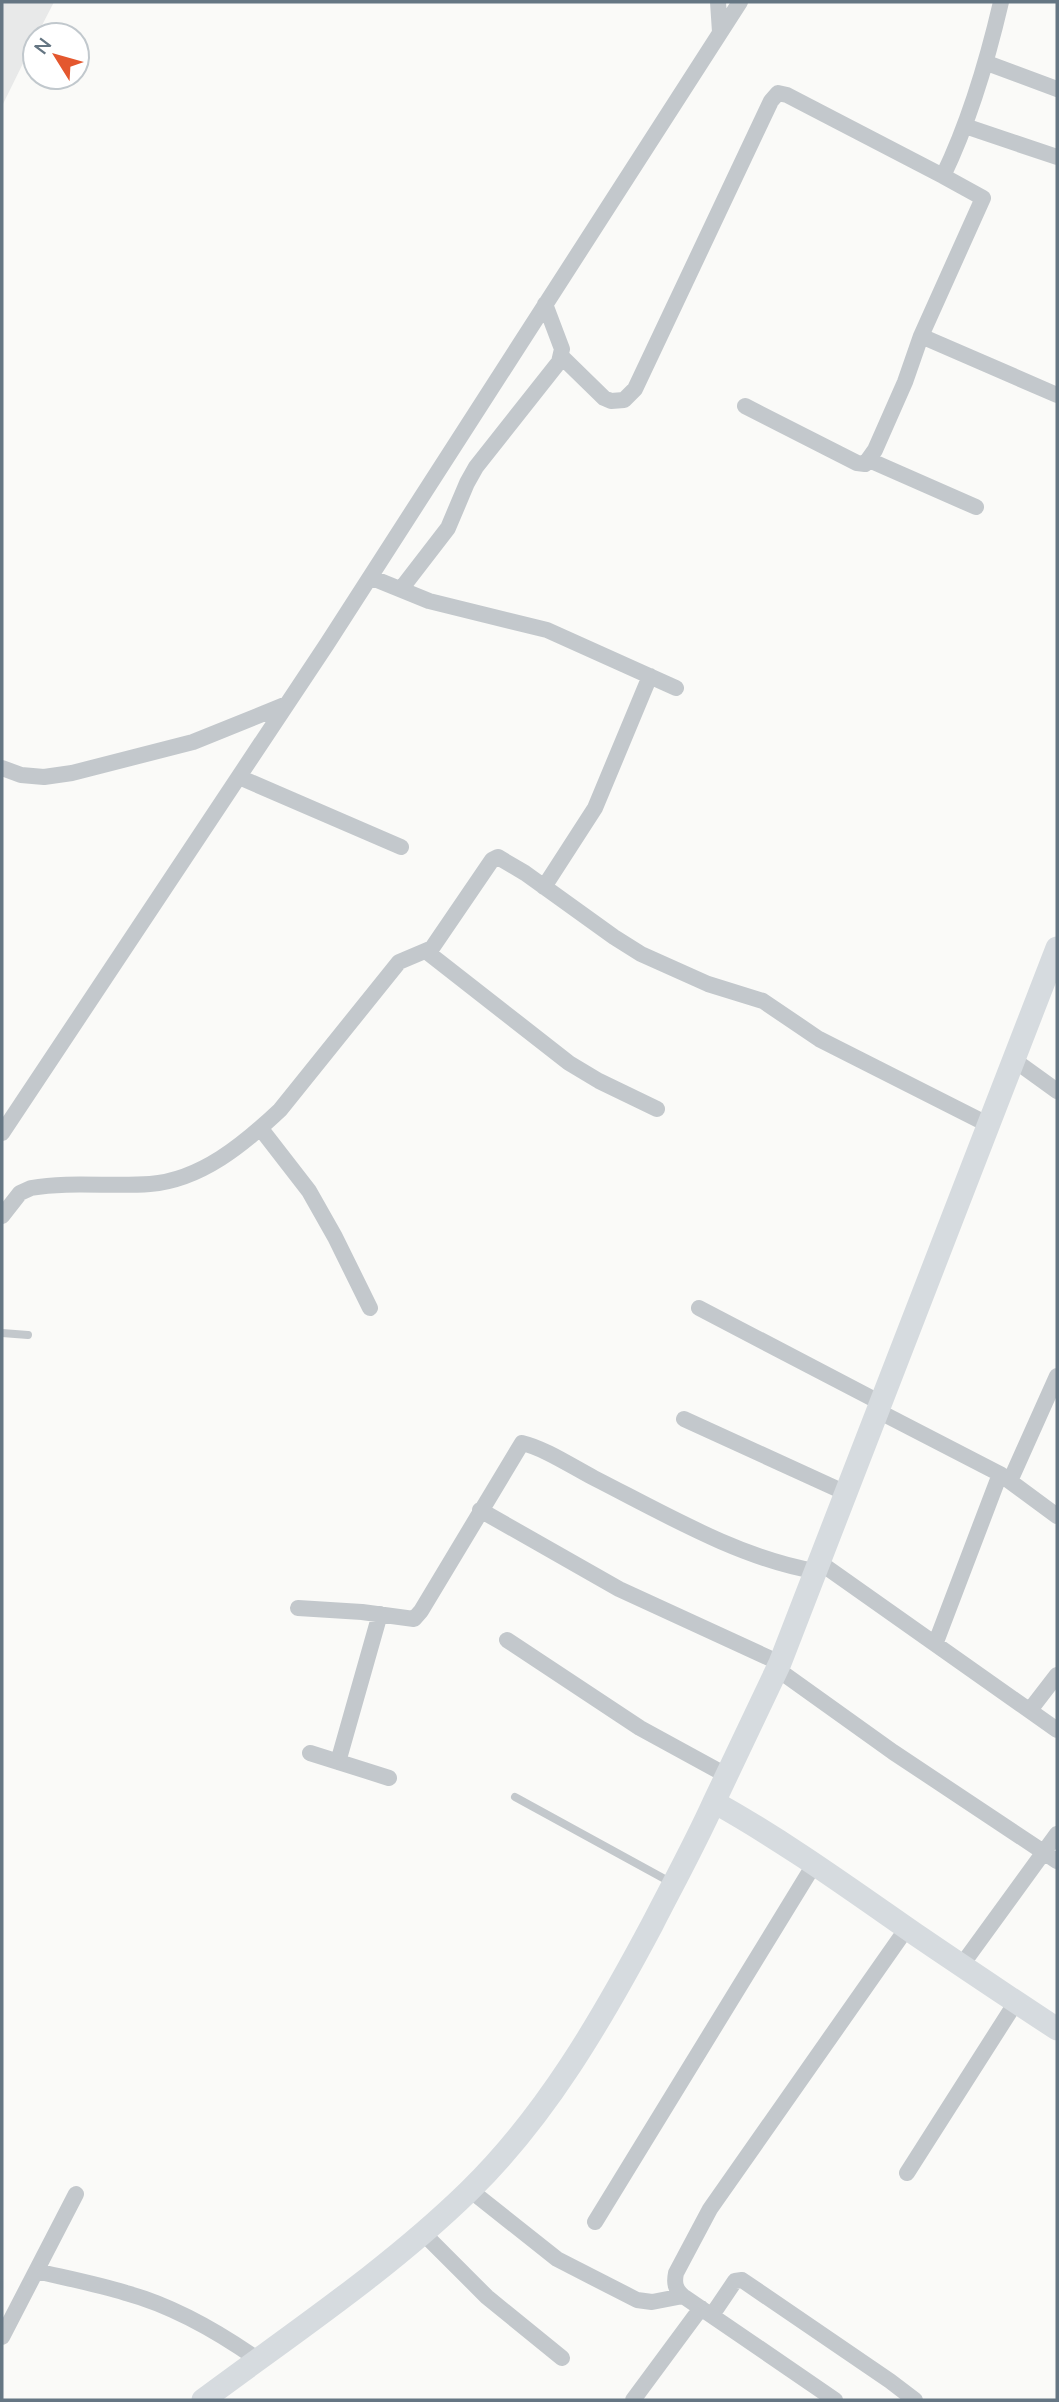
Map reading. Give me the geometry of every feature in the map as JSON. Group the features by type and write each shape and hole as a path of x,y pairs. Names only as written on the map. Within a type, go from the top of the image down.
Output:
{"street":[{"path":"719,2 720,32"},
{"path":"2,1133 370,577 740,2"},
{"path":"943,176 965,126 987,63 1001,2"},
{"path":"987,63 1057,89"},
{"path":"561,356 604,398 611,401 624,400 635,389 771,101 778,93 787,95 983,198 921,336 905,382 875,450 865,464 857,463 745,406"},
{"path":"965,126 1057,157"},
{"path":"401,589 448,528 476,467 553,370 561,356 560,340 545,304"},
{"path":"921,336 1057,395"},
{"path":"869,460 976,507"},
{"path":"370,577 429,601 547,630 676,688"},
{"path":"544,887 595,807 650,676"},
{"path":"2,768 22,775 44,777 72,773 193,742 287,704"},
{"path":"239,777 401,847"},
{"path":"2,1216 20,1193 31,1188 150,1184 184,1176 207,1167 261,1129 308,1077 400,962 434,945 495,858 502,858 641,954 708,984 762,1001 819,1039 989,1125"},
{"path":"426,951 569,1063 657,1109"},
{"path":"203,2400 368,2279 470,2190 513,2143 573,2062 612,1998 674,1884 778,1666 1055,958"},
{"path":"1014,1060 1057,1091"},
{"path":"261,1129 309,1191 370,1308"},
{"path":"699,1308 1005,1478 1057,1516"},
{"path":"936,1642 1005,1478 1057,1376"},
{"path":"684,1419 846,1493"},
{"path":"298,1608 380,1614 404,1619 418,1617 523,1443 682,1522 765,1559 790,1567 817,1566 936,1642 1057,1730"},
{"path":"481,1510 619,1590 778,1666 893,1752 1050,1857"},
{"path":"338,1762 380,1614"},
{"path":"507,1640 640,1728 726,1775"},
{"path":"1030,1710 1057,1675"},
{"path":"310,1753 389,1778"},
{"path":"714,1802 816,1863 961,1966 1057,2029"},
{"path":"961,1966 1050,1857 1057,1834"},
{"path":"595,2222 816,1863"},
{"path":"835,2400 683,2296 675,2286 676,2273 710,2209 907,1928"},
{"path":"907,2173 1016,2002"},
{"path":"470,2190 557,2259 637,2300 652,2302 683,2296"},
{"path":"2,2337 76,2194"},
{"path":"423,2233 487,2297 562,2358"},
{"path":"36,2272 127,2293 166,2307 214,2330 257,2360"},
{"path":"633,2400 706,2312 735,2281 742,2280 915,2400"}],"lane":[{"path":"2,1333 27,1335"},
{"path":"515,1797 674,1884"}],"shaded area":[{"path":"2,2 54,2 44,21 21,21 21,67 2,106"}]}
